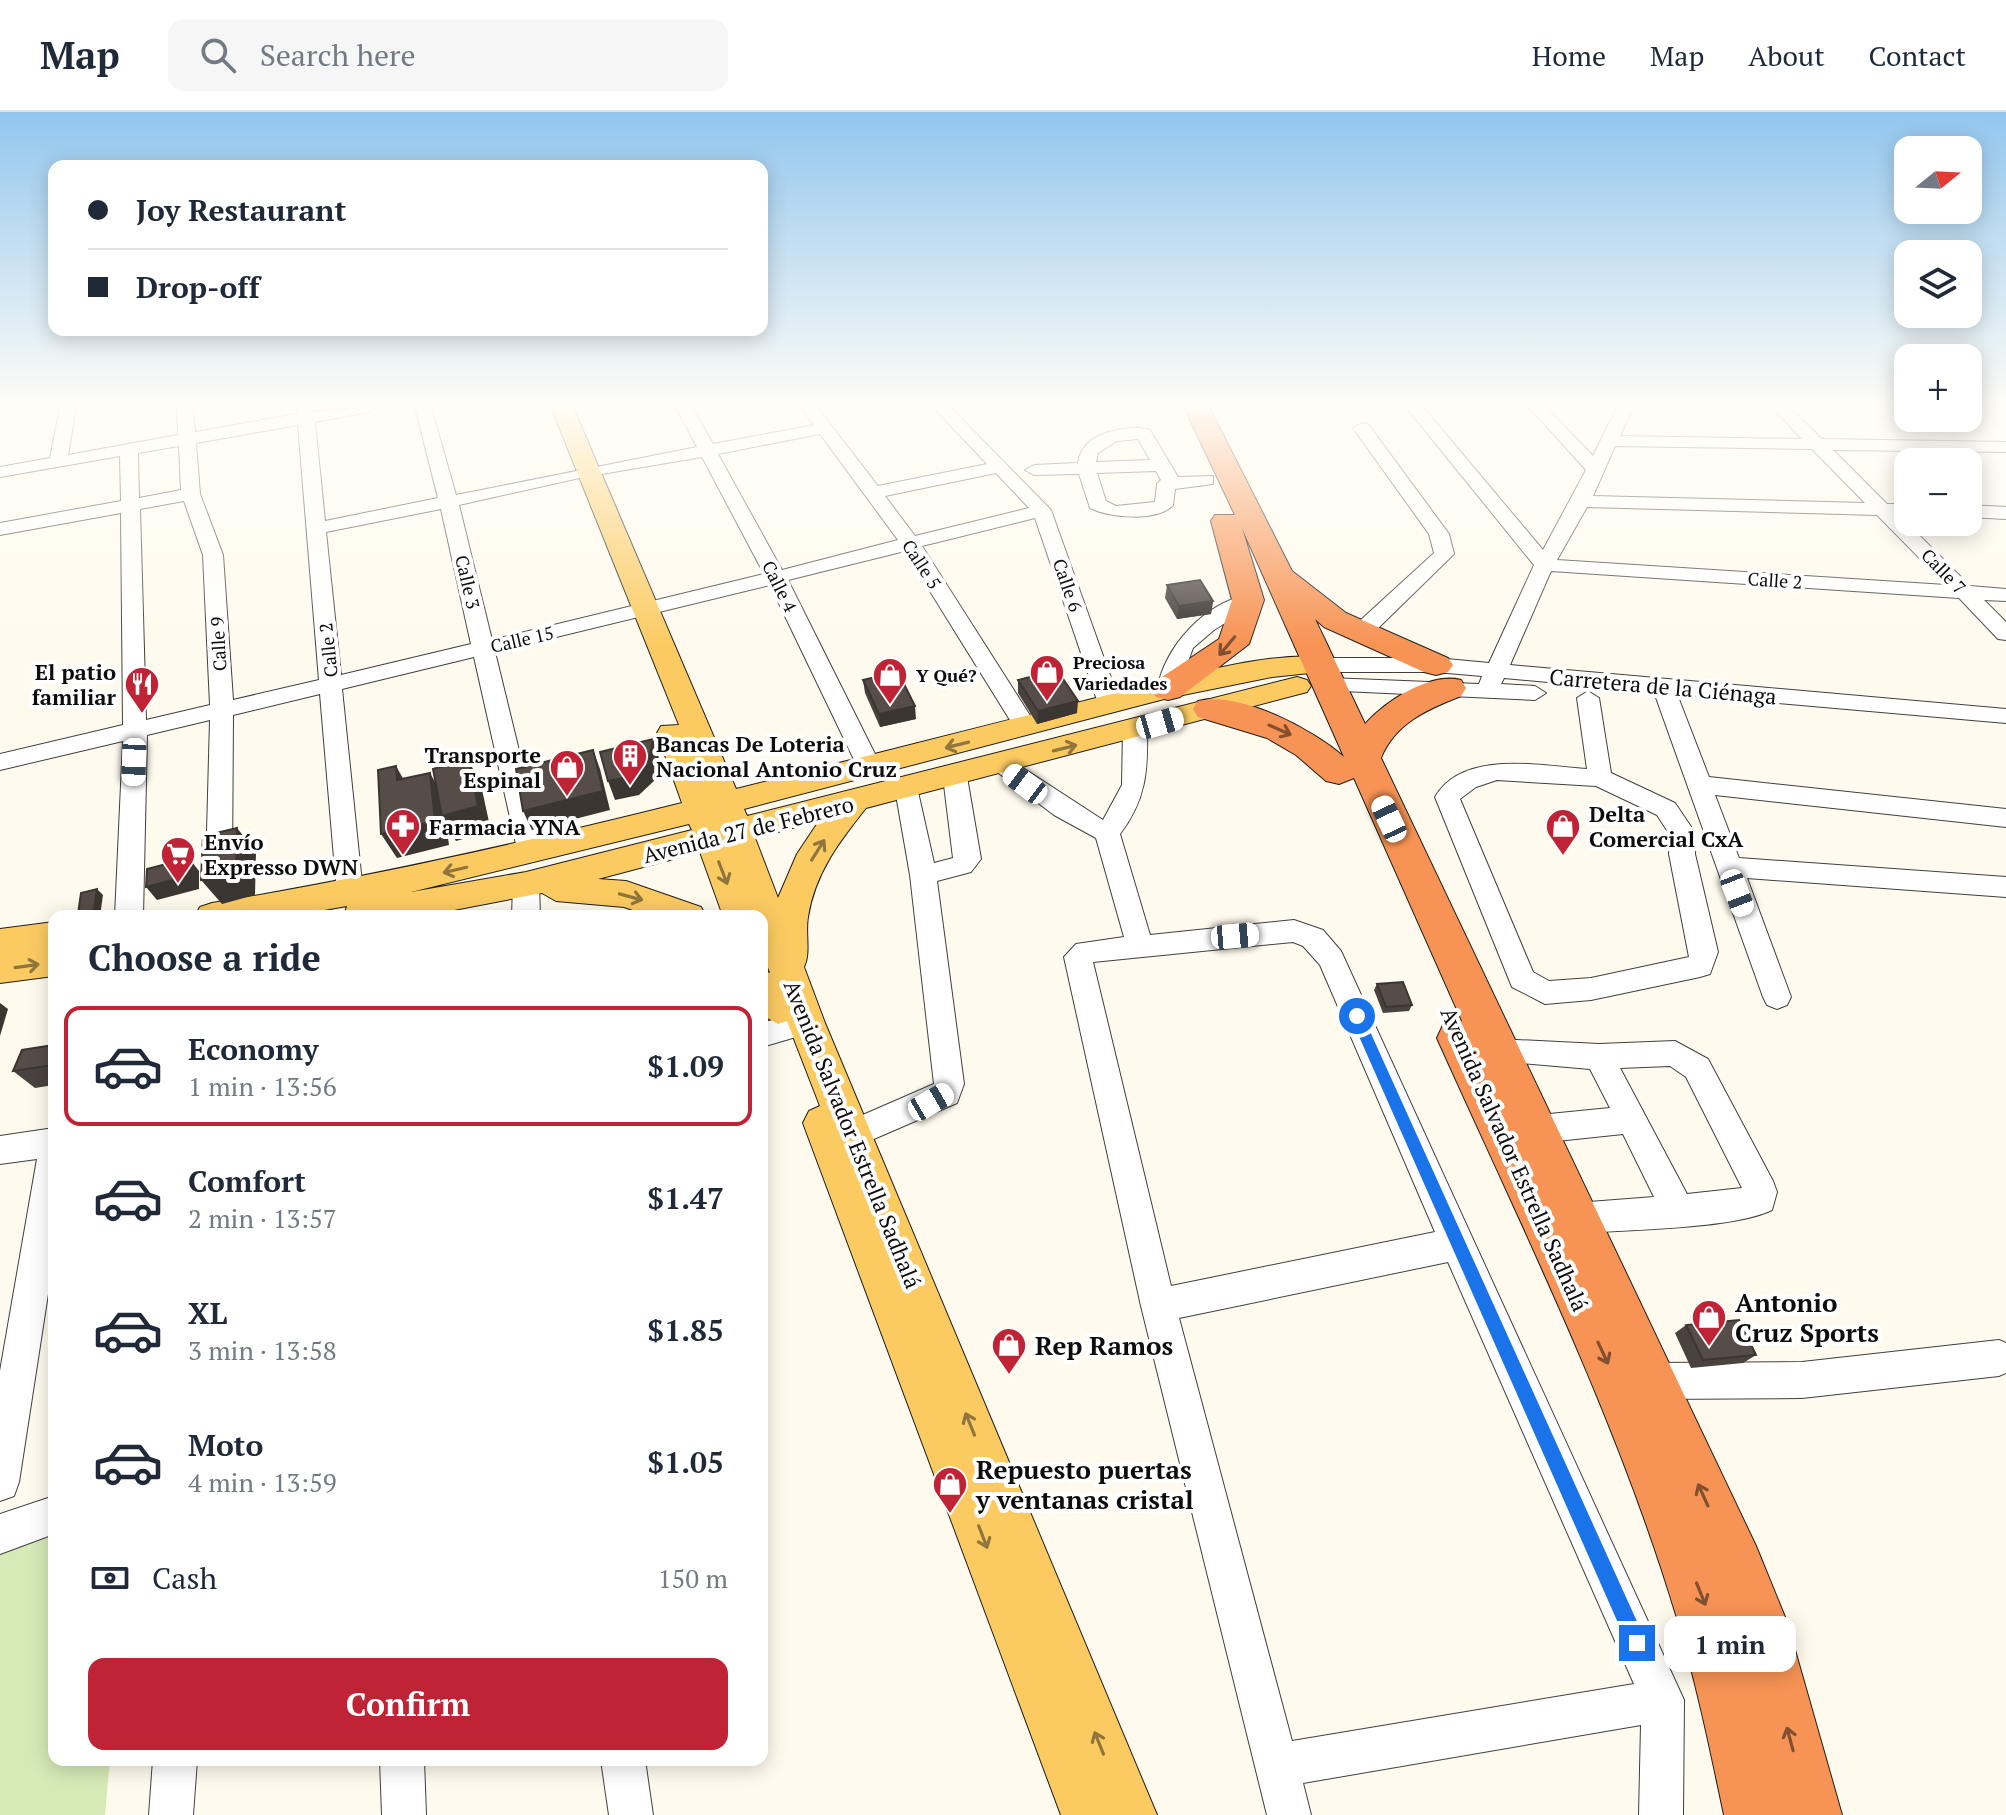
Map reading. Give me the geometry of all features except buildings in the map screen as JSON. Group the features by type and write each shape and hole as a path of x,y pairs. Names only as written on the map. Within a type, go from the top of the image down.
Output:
{"highway":[{"path":"1168,689 1233,644 1248,600 1225,521 1209,486"},
{"path":"1210,709 1259,721 1351,766 1392,717 1443,677 1320,610 1287,579 1270,556 1235,486"},
{"name":"Avenida Salvador Estrella Sadhalá","path":"1225,521 1309,675 1559,1219 1652,1381 1735,1567 1756,1622 1808,1815"},
{"name":"Avenida Salvador Estrella Sadhalá","path":"1270,556 1309,675"},
{"name":"Avenida Salvador Estrella Sadhalá","path":"1351,766 1497,1051 1518,1131"},
{"name":"Avenida Salvador Estrella Sadhalá","path":"1559,1219 1618,1387 1707,1611 1740,1731 1758,1815"}],"main road":[{"name":"Avenida Salvador Estrella Sadhalá","path":"588,486 718,821 746,910"},
{"name":"Avenida 27 de Febrero","path":"215,901 350,904 528,885 718,821 816,780 1168,689 1309,675"},
{"name":"Avenida 27 de Febrero","path":"528,885 603,834 854,802 1135,730 1210,709 1309,675"},
{"path":"603,834 632,816 661,791 673,775 685,736 723,763 744,771 816,780"},
{"path":"775,1005 788,955 799,881 839,817 854,802"},
{"name":"Avenida Salvador Estrella Sadhalá","path":"718,821 739,910"},
{"path":"528,885 626,894 672,910"},
{"path":"0,943 48,937"},
{"path":"0,969 48,963"},
{"name":"Avenida Salvador Estrella Sadhalá","path":"768,982 1090,1815"},
{"name":"Avenida Salvador Estrella Sadhalá","path":"775,1005 853,1134 1128,1815"}],"street":[{"path":"129,910 135,731 130,486"},
{"name":"Calle 9","path":"190,486 213,555 222,711 215,901"},
{"name":"Calle 2","path":"311,486 350,904"},
{"name":"Calle 3","path":"445,486 483,648 528,885"},
{"path":"314,529 528,486"},
{"name":"Calle 4","path":"728,486 870,768"},
{"name":"Calle 5","path":"868,486 910,543 1026,728"},
{"path":"873,493 905,486"},
{"name":"Calle 6","path":"1019,486 1042,510 1110,706"},
{"path":"1092,486 1097,504 1113,512 1163,506 1164,486"},
{"path":"1360,633 1444,554 1439,534 1404,486"},
{"path":"1479,486 1544,565"},
{"path":"1491,680 1544,565 1588,486"},
{"name":"Calle 7","path":"1861,486 2006,634"},
{"path":"0,529 191,494"},
{"path":"1581,501 1894,509"},
{"name":"Calle 15","path":"0,762 638,612 1042,510"},
{"path":"1982,512 2006,513"},
{"name":"Calle 2","path":"1544,565 2006,595"},
{"name":"Carretera de la Ciénaga","path":"1309,675 1491,680 2006,732"},
{"name":"Carretera de la Ciénaga","path":"1491,680 1588,698 1667,696 2006,716"},
{"path":"1667,696 1777,997"},
{"path":"1588,698 1600,778"},
{"path":"1107,833 1124,814 1136,789 1135,730"},
{"path":"1000,765 1063,809 1107,833 1140,946"},
{"path":"1496,772 1600,778 1666,809 1677,821 1683,834 1682,854 1704,952 1700,966 1591,989 1545,993 1522,979 1447,797 1467,781 1496,772"},
{"path":"923,875 950,869 968,859 955,777"},
{"path":"1701,785 2006,818"},
{"path":"853,1134 931,1102 946,1094 949,1084 923,875 907,789"},
{"path":"1728,867 2006,887"},
{"path":"1289,1815 1158,1306 1078,957 1086,952 1294,931 1313,938 1331,959 1663,1700 1661,1815"},
{"path":"1497,1051 1599,1057 1675,1053 1688,1058 1697,1068 1761,1192 1760,1199 1754,1202 1559,1219"},
{"path":"1599,1057 1678,1210"},
{"path":"1518,1131 1629,1120"},
{"path":"0,1150 48,1143"},
{"path":"0,1482 48,1188"},
{"path":"1158,1306 1407,1252 1457,1245"},
{"path":"1652,1381 1802,1380 1999,1358"},
{"path":"0,1534 48,1517"},
{"path":"1276,1766 1663,1700"},
{"path":"171,1815 175,1766"},
{"path":"402,1766 404,1815"},
{"path":"624,1766 631,1815"}],"green space":[{"path":"48,1532 48,1766 109,1766 105,1815 0,1815 0,1549"}],"place":[{"name":"Preciosa Variedades","path":"1047,703"},
{"name":"Y Qué?","path":"890,706"},
{"name":"El patio familiar","path":"142,715"},
{"name":"Bancas De Loteria Nacional Antonio Cruz","path":"630,787"},
{"name":"Transporte Espinal","path":"567,798"},
{"name":"Farmacia YNA","path":"403,857"},
{"name":"Delta Comercial CxA","path":"1563,857"},
{"name":"Envío Expresso DWN","path":"178,885"},
{"name":"Antonio Cruz Sports","path":"1709,1348"},
{"name":"Rep Ramos","path":"1009,1376"},
{"name":"Repuesto puertas y ventanas cristal","path":"950,1515"}],"route":[{"path":"1357,1016 1637,1643"}]}
